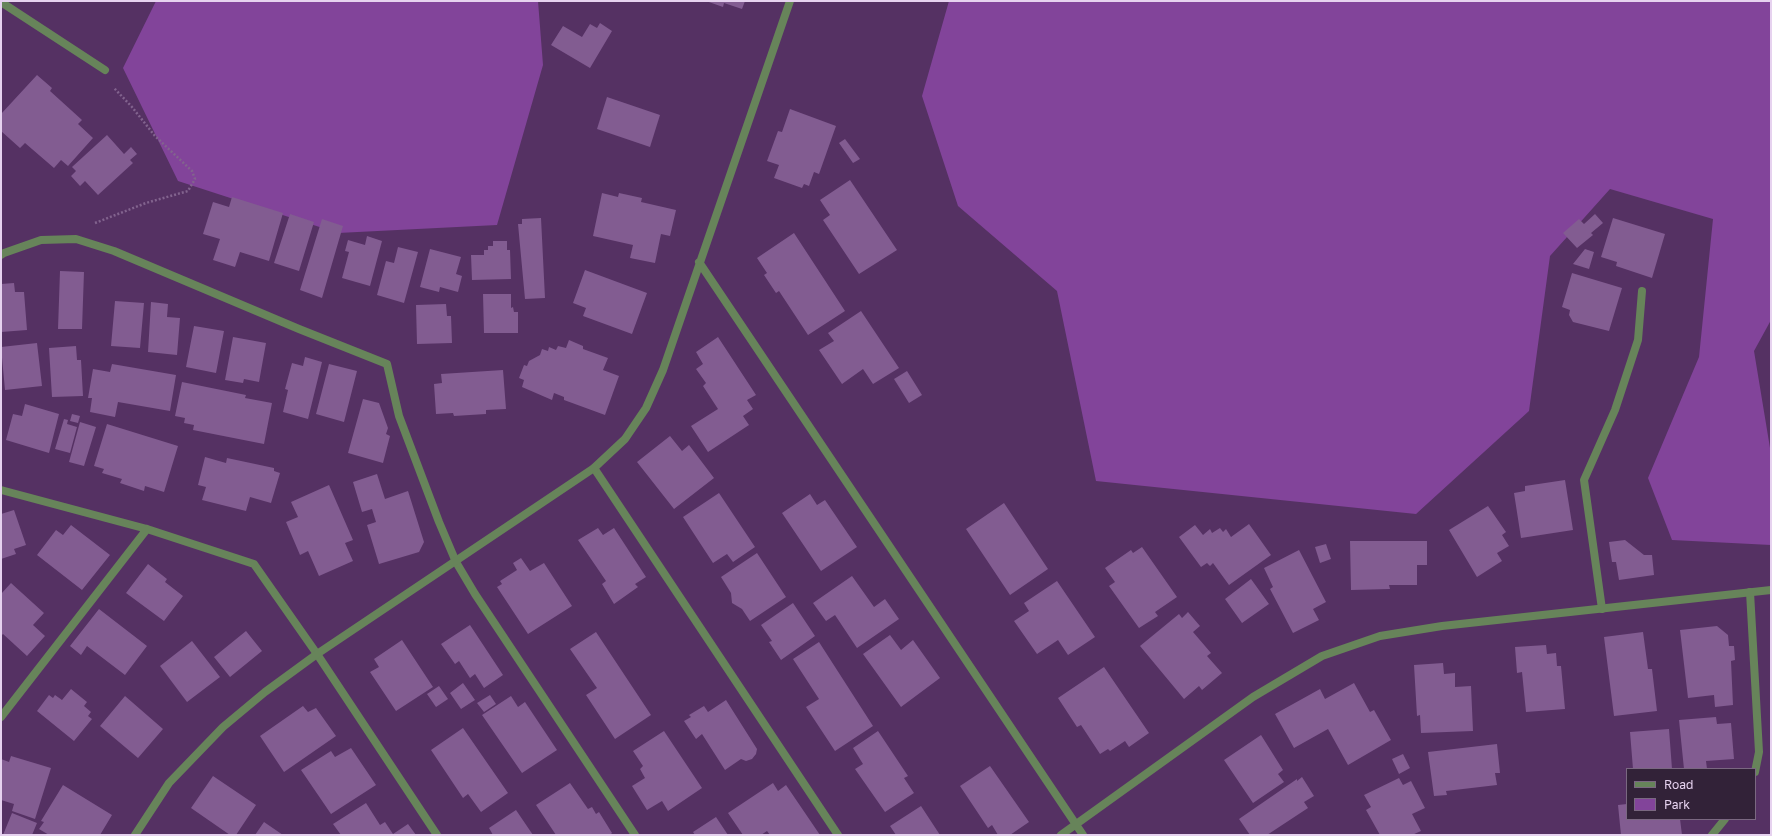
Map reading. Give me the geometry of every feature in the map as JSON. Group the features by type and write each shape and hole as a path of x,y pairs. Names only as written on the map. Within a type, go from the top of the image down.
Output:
{"street":[{"path":"135,835 169,783 223,727 265,692 317,654 594,468 625,439 646,408 662,370 790,1"},
{"path":"1,2 105,70"},
{"path":"1,255 4,252 41,240 76,239 114,251 299,329 387,364 400,416 439,522 456,562 474,594 635,835"},
{"path":"700,262 1083,835"},
{"path":"1602,609 1584,480 1615,410 1638,340 1642,291"},
{"path":"594,468 838,835"},
{"path":"1,490 147,528 254,564 317,654 437,835"},
{"path":"1,717 147,528"},
{"path":"1061,835 1254,697 1322,656 1380,636 1419,630 1771,590"},
{"path":"1750,592 1759,752 1756,768"},
{"path":"1712,835 1724,820"}],"path":[{"path":"76,239 78,229 146,203 188,191 195,179 192,171 154,136 132,107 107,80 105,70"}],"green space":[{"path":"156,1 538,1 543,65 497,225 338,233 178,181 123,68"},
{"path":"949,1 1771,1 1771,320 1754,351 1771,454 1771,545 1672,540 1648,478 1699,357 1713,219 1610,189 1550,256 1529,411 1416,514 1096,481 1057,291 958,206 922,96"}],"building":[{"path":"706,1 745,1 742,9 724,3 723,7"},
{"path":"600,23 612,31 590,68 551,45 563,26 582,37 590,24 597,28"},
{"path":"37,75 52,88 50,91 82,120 78,124 93,138 68,166 61,160 54,168 25,143 20,148 1,131 1,114"},
{"path":"607,97 660,115 650,147 597,129"},
{"path":"790,109 836,126 819,174 814,172 809,186 804,184 802,188 774,178 779,165 767,161 778,131 782,132"},
{"path":"107,135 124,154 131,147 137,154 130,160 133,163 98,195 85,181 80,186 71,176 76,171 72,167"},
{"path":"845,139 860,159 853,163 839,143"},
{"path":"850,180 897,250 859,274 823,220 830,215 820,200"},
{"path":"602,193 618,197 619,193 642,198 641,202 676,210 670,236 661,234 655,263 630,258 633,245 593,236"},
{"path":"232,197 283,213 269,261 240,252 235,267 213,260 220,239 203,234 213,202 229,207"},
{"path":"290,214 314,222 299,271 274,263"},
{"path":"1595,214 1603,223 1591,233 1593,235 1577,248 1563,233 1579,219 1584,224"},
{"path":"541,218 545,298 525,299 518,224 522,224 522,219"},
{"path":"1613,218 1665,234 1652,278 1616,266 1617,262 1601,257"},
{"path":"322,219 343,226 322,298 300,290"},
{"path":"794,233 845,311 808,335 779,291 776,293 764,275 767,273 757,258"},
{"path":"367,236 382,241 370,286 342,278 349,252 345,251 348,240 365,245"},
{"path":"493,241 507,241 507,250 510,250 511,279 472,280 471,255 484,255 484,250 488,250 488,246 493,246"},
{"path":"398,247 418,252 404,303 377,295 386,261 394,263"},
{"path":"430,249 461,257 456,274 462,276 458,292 440,287 439,292 420,287"},
{"path":"1585,249 1594,252 1589,269 1573,264"},
{"path":"585,270 647,293 632,334 583,316 586,308 573,303"},
{"path":"60,271 84,272 82,329 58,329"},
{"path":"1572,273 1622,288 1609,331 1573,322 1569,315 1570,310 1562,307"},
{"path":"14,283 15,292 24,292 27,330 1,332 1,284"},
{"path":"483,294 511,294 511,308 513,307 514,312 518,312 518,333 484,333"},
{"path":"115,301 144,303 140,348 111,346"},
{"path":"151,302 168,304 167,317 180,318 177,355 148,352"},
{"path":"446,304 447,316 451,316 452,343 417,344 416,305"},
{"path":"861,311 899,368 873,384 863,369 842,384 819,350 834,341 828,333"},
{"path":"194,326 224,331 216,373 186,367"},
{"path":"233,337 266,343 259,382 244,379 243,383 225,380"},
{"path":"718,337 756,395 747,400 753,409 743,416 749,425 708,452 691,426 718,409 703,386 706,383 696,369 703,364 696,352"},
{"path":"569,340 583,346 583,349 608,358 603,370 619,376 605,415 564,400 564,397 554,393 552,400 522,387 524,380 519,378 524,365 527,366 529,361 540,355 542,349 548,351 549,347 556,350 558,346 566,348"},
{"path":"37,343 42,386 5,390 1,347"},
{"path":"76,346 77,360 81,360 83,396 52,397 49,348"},
{"path":"305,357 322,362 308,419 283,412 288,390 285,389 292,363 303,366"},
{"path":"112,364 176,375 170,411 118,402 115,417 90,412 92,398 88,398 93,369 110,372"},
{"path":"329,364 357,371 344,422 316,414"},
{"path":"503,370 506,409 486,410 486,414 454,416 453,413 436,414 434,384 442,383 441,374"},
{"path":"907,371 922,395 909,403 894,379"},
{"path":"182,382 246,395 245,398 272,403 264,444 193,430 194,425 184,423 185,418 175,416"},
{"path":"363,399 379,403 388,428 386,434 390,436 383,463 348,453"},
{"path":"25,404 59,414 49,453 6,440 13,414 22,416"},
{"path":"72,414 80,416 78,423 70,421"},
{"path":"64,419 68,420 67,424 77,427 70,453 55,449"},
{"path":"80,422 96,427 84,466 69,462"},
{"path":"107,424 178,446 164,492 145,486 144,491 120,483 122,479 102,473 104,469 94,466"},
{"path":"670,436 682,451 689,445 714,478 674,509 637,462"},
{"path":"205,457 226,463 227,458 274,468 274,471 280,473 271,503 250,497 246,511 202,500 206,487 198,485"},
{"path":"377,474 385,499 408,491 424,542 419,552 379,564 367,525 376,522 372,509 362,512 353,482"},
{"path":"1565,480 1573,530 1521,538 1514,493 1525,491 1525,486"},
{"path":"329,485 353,540 345,543 353,561 319,576 308,551 300,555 286,522 298,517 291,502"},
{"path":"719,493 755,547 733,562 727,554 713,563 683,517"},
{"path":"810,494 817,505 825,500 857,547 821,571 782,513"},
{"path":"1004,503 1048,569 1010,595 966,529"},
{"path":"1488,506 1506,532 1502,535 1509,546 1497,553 1502,561 1477,577 1449,530"},
{"path":"14,510 26,545 14,549 16,554 1,559 1,514"},
{"path":"1249,524 1271,555 1229,585 1213,563 1210,566 1207,563 1201,567 1179,537 1195,525 1203,535 1210,529 1212,533 1220,528 1223,532 1226,529 1231,537"},
{"path":"71,525 110,555 82,590 37,555 56,530 63,535"},
{"path":"598,528 603,535 614,528 646,577 635,584 638,587 614,604 602,584 606,581 578,540"},
{"path":"1625,540 1644,555 1652,555 1654,575 1619,580 1616,562 1612,562 1609,542"},
{"path":"1350,541 1427,541 1427,565 1417,565 1417,585 1389,585 1390,589 1351,590"},
{"path":"1326,544 1331,559 1320,563 1315,547"},
{"path":"1142,547 1177,597 1155,612 1158,616 1139,628 1109,586 1115,582 1105,568 1131,550 1133,553"},
{"path":"1299,550 1326,602 1313,609 1319,620 1293,633 1270,589 1273,587 1264,568"},
{"path":"757,553 786,597 750,621 742,609 732,603 731,593 721,577"},
{"path":"521,558 530,571 544,563 572,606 528,634 497,587 502,584 500,581 517,570 513,563"},
{"path":"148,564 167,579 165,582 183,596 164,621 126,593"},
{"path":"852,576 874,607 885,599 899,619 857,648 835,615 826,621 813,603"},
{"path":"1251,579 1269,604 1242,623 1225,599"},
{"path":"1057,581 1095,637 1068,655 1058,640 1037,654 1014,621 1029,611 1024,603"},
{"path":"11,583 44,613 33,625 45,636 27,656 3,634 1,636 1,594"},
{"path":"793,603 815,636 781,660 769,642 772,641 761,625"},
{"path":"99,609 147,646 125,675 87,646 81,655 70,646"},
{"path":"1188,612 1200,626 1193,632 1211,653 1207,656 1222,673 1202,690 1199,686 1184,699 1140,646 1179,614 1182,618"},
{"path":"470,625 503,675 484,688 475,674 470,678 459,661 455,664 441,644"},
{"path":"1717,626 1728,635 1729,646 1734,646 1735,660 1731,661 1733,705 1715,707 1714,695 1688,698 1680,630"},
{"path":"246,631 262,651 230,677 214,657"},
{"path":"596,632 651,715 615,739 586,695 597,688 570,649"},
{"path":"1643,632 1648,669 1652,669 1657,711 1614,716 1604,637"},
{"path":"890,635 901,650 913,640 940,678 901,707 863,654"},
{"path":"402,640 433,687 396,711 370,672 379,667 374,659"},
{"path":"192,641 220,677 187,702 160,666"},
{"path":"819,642 873,726 835,751 806,707 819,699 793,659"},
{"path":"1546,645 1547,654 1556,653 1557,666 1561,666 1565,709 1526,712 1522,672 1517,673 1515,647"},
{"path":"1443,663 1444,674 1455,673 1455,687 1471,686 1473,731 1421,733 1420,715 1417,716 1414,665"},
{"path":"1104,667 1149,733 1129,747 1125,741 1110,751 1108,749 1100,754 1081,725 1077,727 1058,698"},
{"path":"463,683 475,700 461,709 450,693"},
{"path":"1354,683 1370,712 1374,710 1391,740 1348,765 1328,729 1294,748 1275,714 1320,689 1325,699"},
{"path":"439,686 448,699 436,707 427,694"},
{"path":"71,689 87,702 84,706 91,712 88,716 92,719 74,741 37,711 49,695 53,698 55,695 62,700"},
{"path":"490,695 496,704 484,712 477,703"},
{"path":"125,696 163,729 138,758 100,726"},
{"path":"511,696 518,707 525,702 557,750 522,773 482,715"},
{"path":"726,700 757,749 756,754 752,759 746,761 741,759 725,770 702,734 696,739 684,721 691,717 689,715 704,706 708,712"},
{"path":"303,706 308,712 316,708 336,736 284,772 260,736"},
{"path":"1716,717 1717,724 1731,723 1734,759 1706,761 1707,768 1684,768 1679,720"},
{"path":"463,728 508,793 481,812 468,794 463,798 431,750"},
{"path":"1669,729 1672,768 1633,768 1630,732"},
{"path":"664,731 702,788 668,811 662,801 647,810 632,786 645,778 640,769 643,766 633,751"},
{"path":"878,731 908,776 904,778 914,793 885,812 855,769 863,764 853,748"},
{"path":"1261,735 1283,770 1278,774 1284,782 1253,803 1224,760"},
{"path":"1497,744 1500,773 1495,773 1497,785 1446,791 1447,795 1434,796 1428,752"},
{"path":"351,748 376,785 331,814 301,770 331,751 335,757"},
{"path":"1403,754 1410,768 1399,774 1392,759"},
{"path":"11,756 51,768 35,819 12,811 14,804 1,800 1,759 9,762"},
{"path":"990,766 1029,822 1010,835 998,835 992,825 988,828 960,786"},
{"path":"213,776 256,805 236,835 230,835 191,808"},
{"path":"1302,777 1314,796 1304,802 1308,808 1267,835 1250,835 1239,819"},
{"path":"1399,778 1403,785 1411,781 1425,808 1412,814 1421,831 1412,835 1380,835 1366,810 1371,807 1364,795"},
{"path":"570,783 588,809 592,807 596,814 599,812 612,833 610,835 556,835 536,805"},
{"path":"773,783 778,791 786,785 820,835 770,835 767,831 761,835 743,835 728,813"},
{"path":"63,785 112,815 100,835 49,835 39,829 44,822 41,821"},
{"path":"366,803 380,825 385,822 393,834 408,824 416,835 341,835 333,824"},
{"path":"1626,804 1626,820 1680,820 1682,835 1621,835 1618,805"},
{"path":"921,806 940,835 896,835 890,826"},
{"path":"516,810 533,835 493,835 489,828"},
{"path":"12,813 37,823 32,835 3,835"},
{"path":"716,817 728,835 695,835 693,832"},
{"path":"264,822 283,835 255,835"}]}
